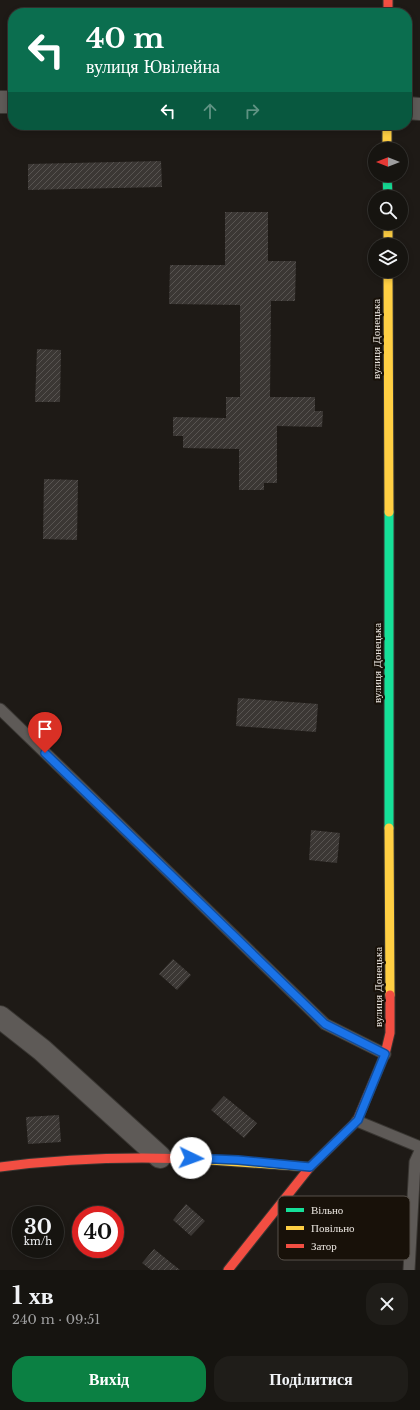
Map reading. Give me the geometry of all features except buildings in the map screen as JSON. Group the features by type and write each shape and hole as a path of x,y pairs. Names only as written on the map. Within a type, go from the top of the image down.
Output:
{"street":[{"path":"387,130 387,142"},
{"name":"вулиця Донецька","path":"358,1120 385,1054 390,1033 388,278"},
{"path":"0,1017 11,1024 42,1050 160,1157"},
{"path":"287,1196 310,1167 358,1120"},
{"path":"0,1167 40,1162 160,1157 238,1160 310,1167"},
{"path":"228,1270 278,1207"}],"lane":[{"path":"0,709 325,1024 385,1054"},
{"path":"358,1120 420,1147"},
{"path":"410,1252 415,1162 420,1151"},
{"path":"409,1270 410,1260"}],"traffic: fast":[{"path":"387,182 388,190"},
{"path":"389,512 389,828"}],"traffic: slow":[{"path":"387,130 387,142"},
{"path":"388,230 388,238"},
{"path":"388,278 389,512"},
{"path":"389,828 390,995"},
{"path":"210,1160 310,1167"}],"traffic: jam":[{"path":"388,0 388,8"},
{"path":"287,1196 310,1167 357,1121 385,1054 390,1033 390,995"},
{"path":"0,1167 105,1159 158,1158 210,1160"},
{"path":"228,1270 278,1207"}],"route":[{"path":"45,753 325,1024 385,1054 358,1120 310,1167 238,1160 191,1158"}]}
